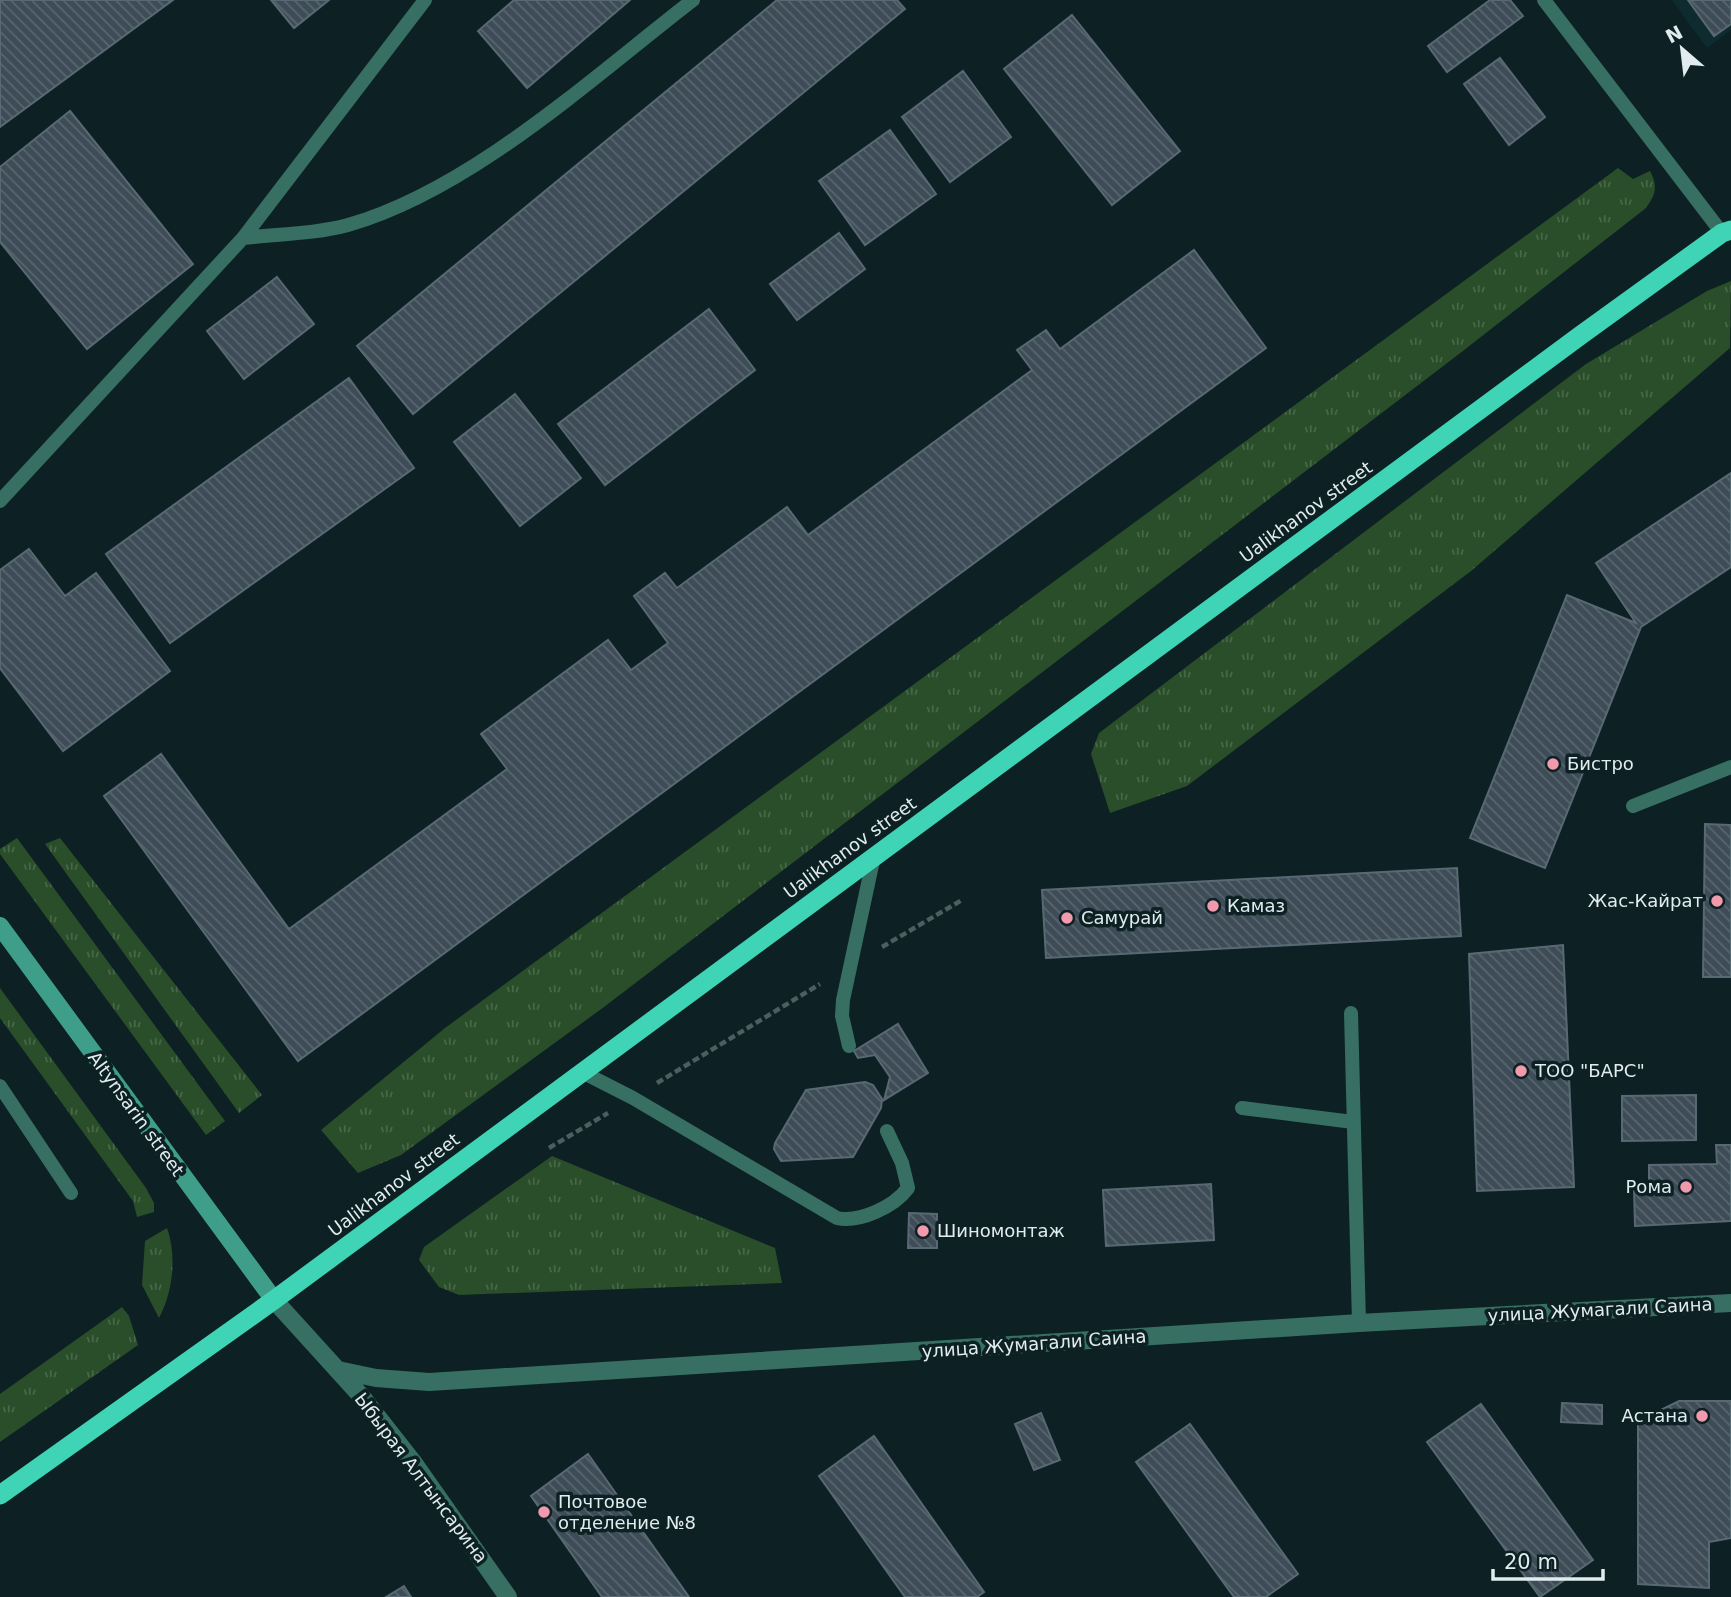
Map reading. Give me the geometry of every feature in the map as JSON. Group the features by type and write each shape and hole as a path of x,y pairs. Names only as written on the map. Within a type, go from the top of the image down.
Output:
{"highway":[{"name":"Ualikhanov street","path":"0,1495 274,1300 1728,230"}],"main road":[{"name":"Altynsarin street","path":"0,926 274,1300"}],"street":[{"name":"Ыбырая Алтынсарина","path":"274,1300 338,1370 414,1462 508,1597"},
{"name":"улица Жумагали Саина","path":"338,1370 376,1378 429,1382 1359,1323 1731,1303"}],"lane":[{"path":"0,501 243,238 425,0"},
{"path":"243,238 348,225 424,192 486,159 693,0"},
{"path":"1544,0 1728,230"},
{"path":"1633,806 1731,767"},
{"path":"849,1046 842,1016 874,856"},
{"path":"1351,1013 1359,1323"},
{"path":"582,1072 633,1098 828,1214 846,1220 889,1204 908,1188 902,1164 887,1131"},
{"path":"0,1086 71,1193"},
{"path":"1242,1108 1353,1122"}],"path":[{"path":"549,1149 961,900"}],"shaded area":[{"path":"1672,0 1731,0 1731,30 1707,48"}],"green space":[{"path":"1618,168 1633,179 1650,171 1655,190 1646,208 604,1007 401,1155 358,1173 321,1130 445,1028"},
{"path":"1731,281 1730,348 1471,571 1187,786 1110,813 1091,754 1099,733 1586,364 1707,291"},
{"path":"17,838 225,1121 206,1135 0,854 0,849"},
{"path":"60,838 262,1095 239,1113 45,844"},
{"path":"0,988 146,1188 154,1203 154,1212 137,1217 133,1201 0,1018"},
{"path":"552,1156 775,1248 782,1283 459,1295 439,1287 419,1260 424,1247"},
{"path":"167,1228 172,1250 172,1274 168,1297 159,1318 142,1285 145,1241"},
{"path":"122,1307 129,1316 138,1345 0,1442 0,1394"}],"building":[{"path":"0,0 173,0 0,127"},
{"path":"271,0 329,0 294,28"},
{"path":"514,0 630,0 527,88 478,31"},
{"path":"777,0 897,0 905,9 413,414 357,346"},
{"path":"1490,0 1510,0 1523,16 1447,72 1428,46"},
{"path":"1688,0 1731,0 1731,24 1714,36"},
{"path":"1072,15 1180,151 1112,205 1004,69"},
{"path":"1500,58 1545,117 1509,145 1464,84"},
{"path":"963,71 1011,137 950,182 902,117"},
{"path":"70,111 193,264 87,349 0,242 0,167"},
{"path":"890,130 936,194 865,245 819,181"},
{"path":"839,233 865,269 797,320 770,284"},
{"path":"1194,250 1266,348 298,1061 104,796 161,754 289,929 507,769 481,734 608,640 631,670 668,643 634,596 665,573 677,588 787,507 808,535 1032,370 1017,350 1046,330 1060,349"},
{"path":"277,277 314,324 244,379 207,331"},
{"path":"709,309 755,370 605,485 558,424"},
{"path":"349,378 414,468 170,643 106,554"},
{"path":"515,394 581,478 520,526 454,442"},
{"path":"1731,473 1731,567 1641,627 1545,868 1470,838 1567,595 1636,623 1596,563"},
{"path":"29,549 65,596 96,573 170,671 63,751 0,668 0,570"},
{"name":"Жас-Кайрат","path":"1705,824 1731,825 1731,977 1703,977"},
{"path":"1457,868 1461,936 1046,958 1042,890"},
{"name":"ТОО \"БАРС\"","path":"1563,945 1574,1187 1477,1191 1469,954"},
{"path":"898,1024 928,1073 884,1100 890,1077 875,1055 858,1058 854,1051"},
{"path":"865,1082 873,1085 882,1099 881,1108 853,1157 781,1161 774,1149 775,1143 806,1090"},
{"path":"1696,1095 1696,1140 1622,1141 1622,1096"},
{"name":"Рома","path":"1716,1145 1731,1145 1731,1221 1635,1226 1634,1189 1649,1184 1649,1165 1717,1164"},
{"path":"1211,1184 1214,1240 1106,1246 1103,1190"},
{"name":"Шиномонтаж","path":"909,1213 937,1214 937,1248 908,1248"},
{"path":"1679,1401 1731,1401 1731,1538 1709,1542 1709,1588 1638,1584 1638,1421"},
{"path":"1562,1403 1602,1405 1602,1424 1561,1422"},
{"path":"1481,1404 1593,1560 1540,1597 1427,1442"},
{"path":"1041,1413 1060,1460 1034,1470 1015,1424"},
{"path":"1190,1424 1298,1574 1266,1597 1234,1597 1136,1462"},
{"path":"874,1436 984,1592 977,1597 905,1597 819,1476"},
{"path":"588,1454 689,1597 602,1597 531,1496"},
{"path":"404,1586 411,1597 386,1597"}],"place":[{"name":"Бистро","path":"1553,764"},
{"name":"Жас-Кайрат","path":"1717,901"},
{"name":"Камаз","path":"1213,906"},
{"name":"Самурай","path":"1067,918"},
{"name":"ТОО \"БАРС\"","path":"1521,1071"},
{"name":"Рома","path":"1686,1187"},
{"name":"Шиномонтаж","path":"923,1231"},
{"name":"Астана","path":"1702,1416"},
{"name":"Почтовое отделение №8","path":"544,1512"}]}
